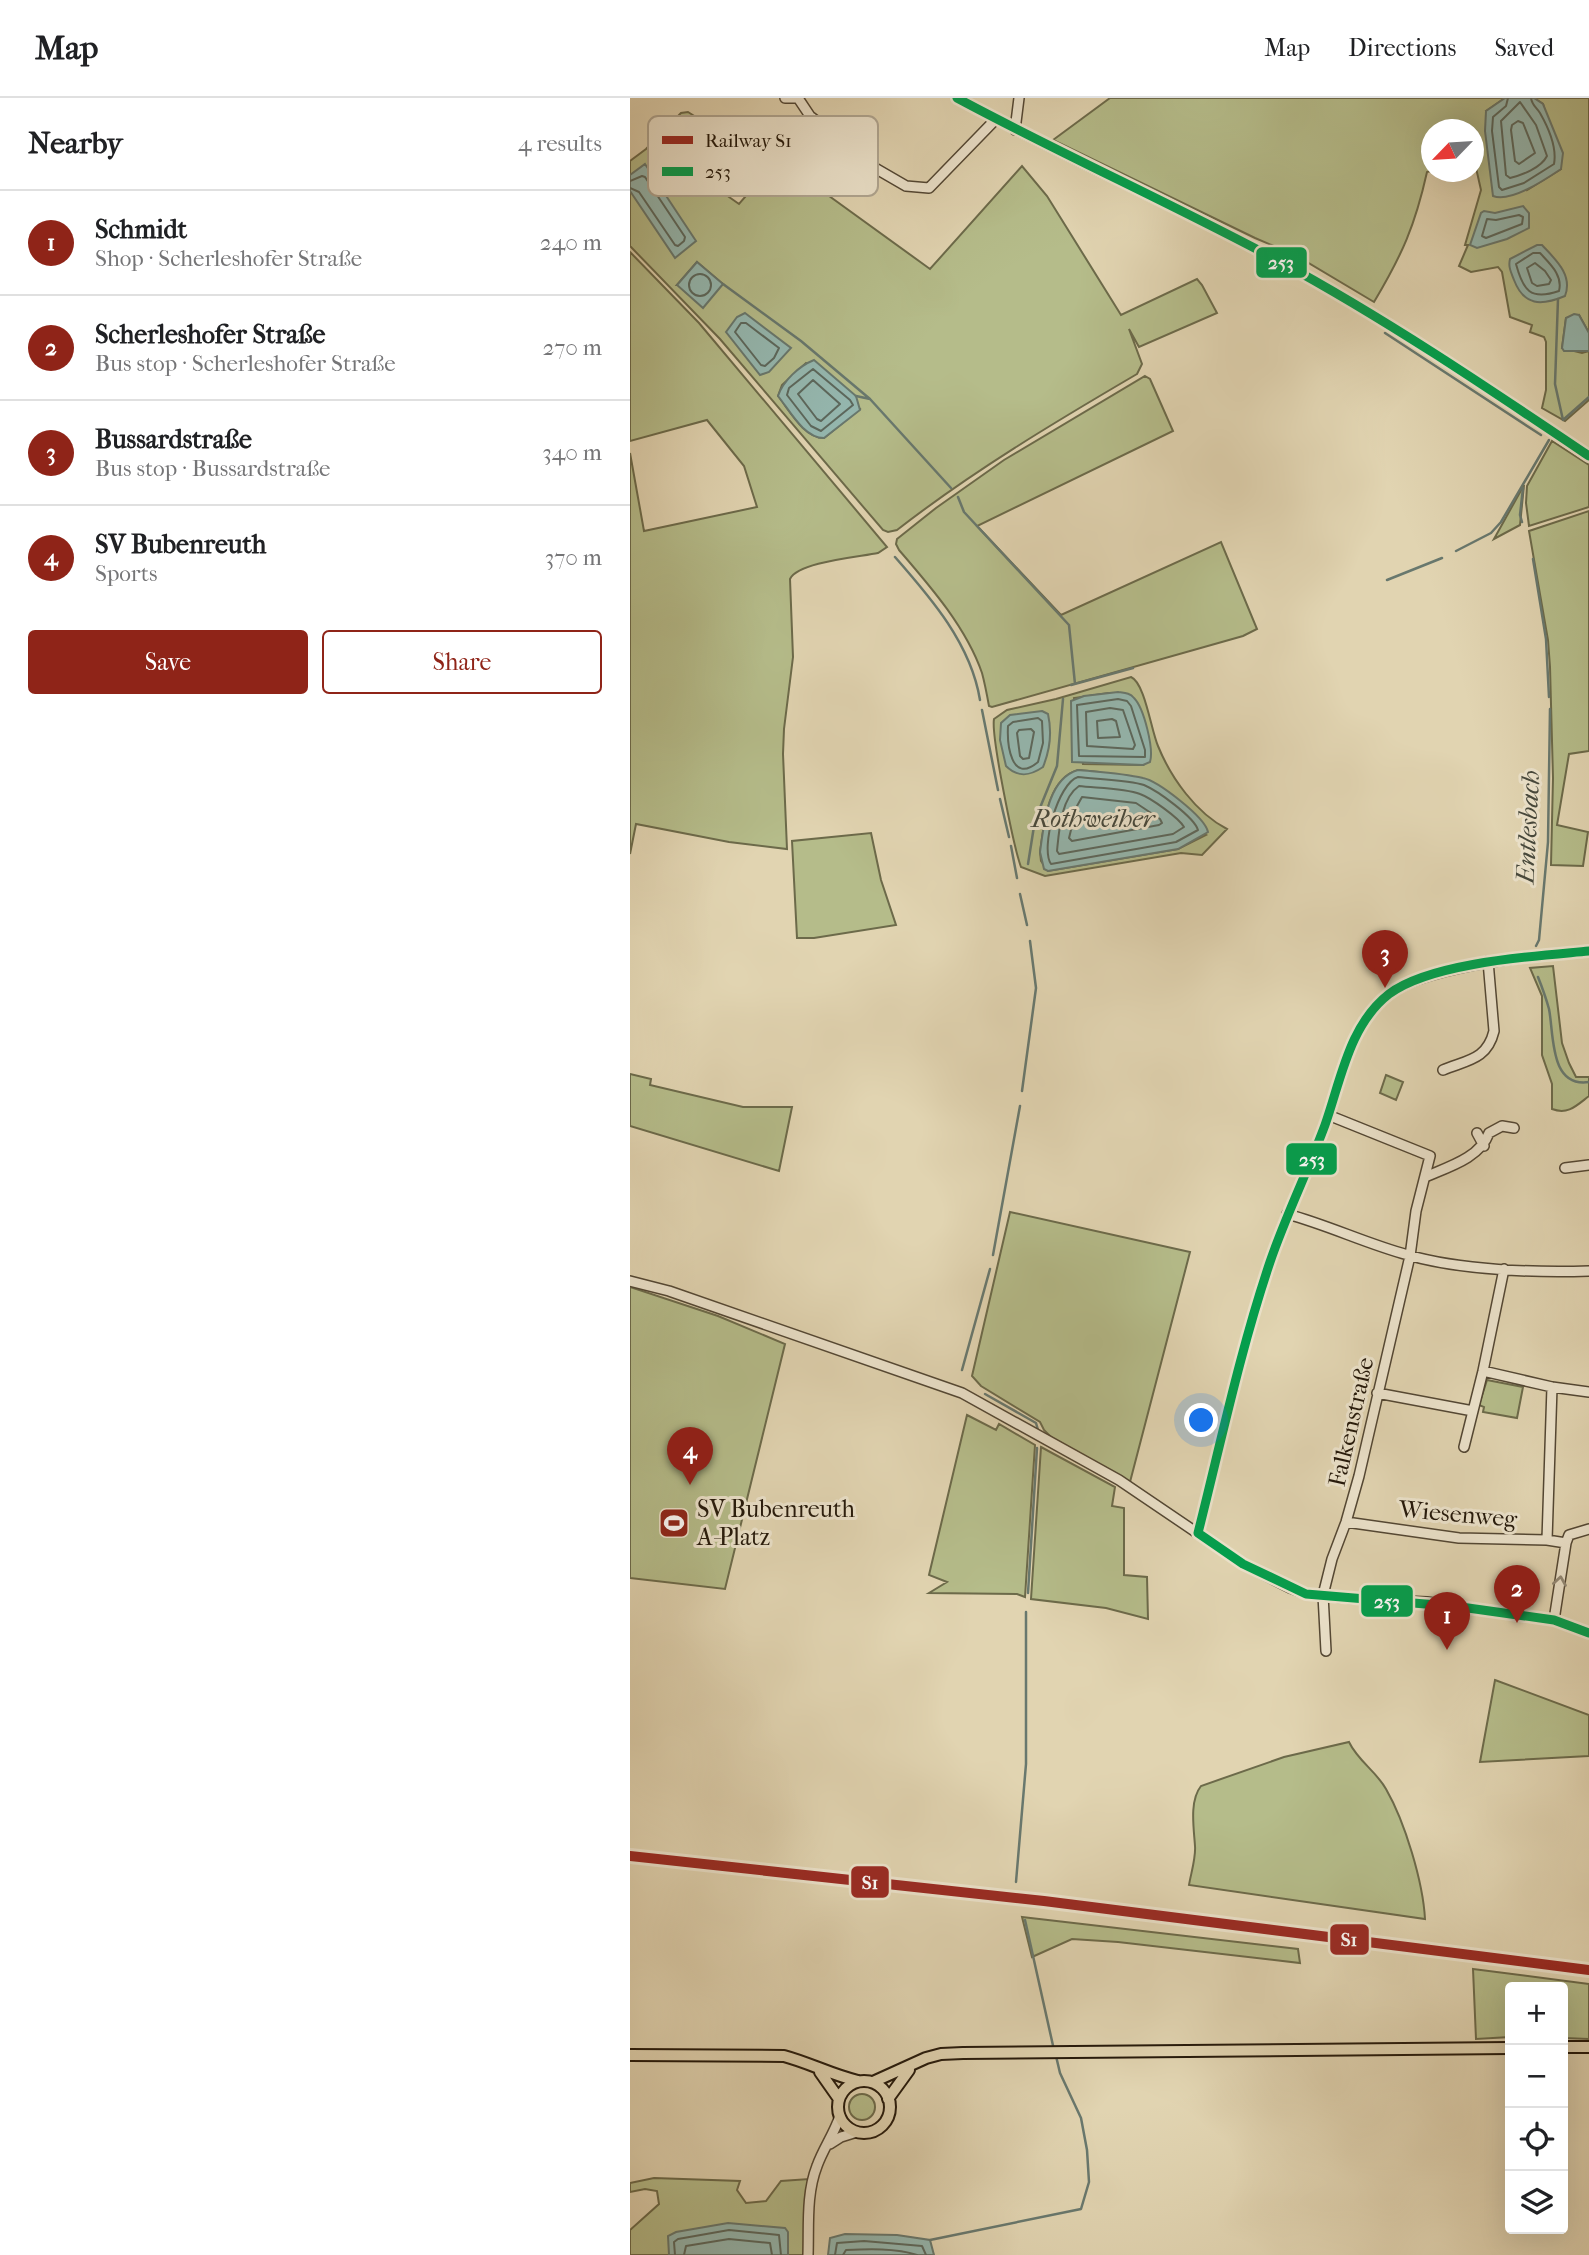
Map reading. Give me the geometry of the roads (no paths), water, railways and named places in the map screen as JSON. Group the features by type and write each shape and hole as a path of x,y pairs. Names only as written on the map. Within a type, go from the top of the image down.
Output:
{"main road":[{"path":"1568,2047 1589,2047"},
{"path":"630,2055 785,2056 818,2070 858,2081 873,2082 941,2054 1505,2048"},
{"path":"888,2099 913,2066"},
{"path":"818,2070 839,2099 840,2116 844,2123 857,2132 873,2131 885,2122 888,2115 888,2099 880,2086 873,2082"},
{"path":"839,2099 850,2085 858,2081"}],"street":[{"path":"785,98 798,98 810,116"},
{"path":"957,98 1015,130 1237,239 1326,287 1589,456"},
{"path":"1015,130 1019,98"},
{"path":"878,170 906,186 929,188 996,119"},
{"path":"1198,1533 1266,1274 1358,1032 1375,1005 1390,993 1418,979 1488,961 1589,951"},
{"path":"1443,1070 1485,1052 1491,1042 1494,1031 1488,961"},
{"path":"1328,1115 1430,1156 1425,1177"},
{"path":"1425,1177 1468,1161 1485,1146 1489,1133 1502,1126 1514,1128"},
{"path":"1477,1133 1485,1146"},
{"path":"1565,1168 1589,1165"},
{"name":"Falkenstraße","path":"1326,1651 1323,1595 1359,1476 1410,1256 1416,1211 1425,1177"},
{"path":"1287,1214 1410,1256 1504,1269 1589,1271"},
{"path":"1464,1447 1504,1269"},
{"path":"630,1281 669,1291 962,1393 1123,1483 1266,1577 1306,1594 1427,1602 1554,1620 1589,1633"},
{"path":"1483,1371 1552,1387 1589,1392"},
{"path":"1547,1540 1552,1387"},
{"path":"1377,1393 1473,1411"},
{"name":"Wiesenweg","path":"1346,1522 1459,1538 1547,1540 1566,1543"},
{"path":"1554,1620 1569,1535 1589,1529"},
{"path":"808,2255 811,2185 840,2116"},
{"path":"829,2145 841,2137 857,2132"}],"water":[{"path":"1505,98 1534,98 1543,104 1563,153 1561,169 1528,189 1500,197 1493,196 1485,131 1486,111"},
{"path":"645,164 648,169 648,196 666,196 696,241 675,258 630,191 630,175"},
{"path":"1523,206 1529,213 1529,228 1507,239 1477,248 1470,245 1481,213 1495,213"},
{"path":"1542,245 1562,268 1567,281 1565,296 1534,302 1518,289 1510,270 1510,259"},
{"path":"697,262 723,284 703,308 677,285"},
{"path":"745,313 791,348 769,372 760,375 726,332 737,317"},
{"path":"1579,315 1589,333 1589,351 1564,351 1562,348 1566,318"},
{"path":"814,360 856,396 860,410 824,438 804,429 778,396 792,375"},
{"name":"Rothweiher","path":"1118,692 1132,696 1138,703 1145,719 1150,762 1143,765 1072,762 1071,701 1084,696"},
{"name":"Rothweiher","path":"1042,711 1048,714 1050,734 1043,767 1029,774 1020,774 1006,766 1000,740 1001,723 1010,715"},
{"name":"Rothweiher","path":"1078,770 1127,775 1150,781 1190,809 1208,832 1178,849 1048,871 1044,869 1040,852 1049,804 1060,783"},
{"path":"728,2223 785,2228 788,2232 788,2255 669,2255 668,2236 676,2232"},
{"path":"845,2234 897,2235 930,2240 934,2255 828,2255 830,2238"}],"waterway":[{"path":"723,284 801,341 870,399"},
{"path":"1558,299 1555,384 1563,420"},
{"path":"1385,333 1541,435"},
{"path":"856,396 870,399 951,488"},
{"path":"1563,420 1589,397"},
{"path":"1456,551 1491,533 1501,522 1549,440"},
{"path":"1522,522 1520,515 1523,488"},
{"path":"958,497 964,512 1069,625 1075,684"},
{"path":"895,557 935,605 959,641 975,679 980,700"},
{"path":"1387,580 1442,558"},
{"path":"1533,559 1546,639 1549,697"},
{"path":"1071,685 1133,668"},
{"path":"1028,864 1035,820 1057,766 1063,699"},
{"name":"Entlesbach","path":"1536,946 1539,940 1548,842 1550,709"},
{"path":"982,710 998,790"},
{"path":"1000,799 1009,837"},
{"path":"1011,846 1017,878"},
{"path":"1020,894 1027,925"},
{"path":"1022,1091 1036,988 1030,941"},
{"name":"Entlesbach","path":"1538,977 1549,1009 1553,1044 1560,1068 1576,1082 1589,1082"},
{"path":"993,1255 1020,1106"},
{"path":"962,1370 990,1269"},
{"path":"985,1394 1036,1423 1038,1430"},
{"path":"1028,1593 1037,1448"},
{"path":"1016,1882 1026,1764 1026,1612"},
{"path":"1025,1920 1054,2050"},
{"path":"930,2240 1081,2209 1089,2182 1087,2150 1081,2118 1060,2073 1056,2056"}],"rail line":[{"name":"S1","path":"630,1856 1044,1901 1589,1970"}],"place":[{"name":"Bussardstraße","path":"1385,988"},
{"name":"SV Bubenreuth","path":"690,1485"},
{"name":"SV Bubenreuth A-Platz","path":"674,1523"},
{"name":"Scherleshofer Straße","path":"1517,1623"},
{"name":"Schmidt","path":"1447,1650"}]}
